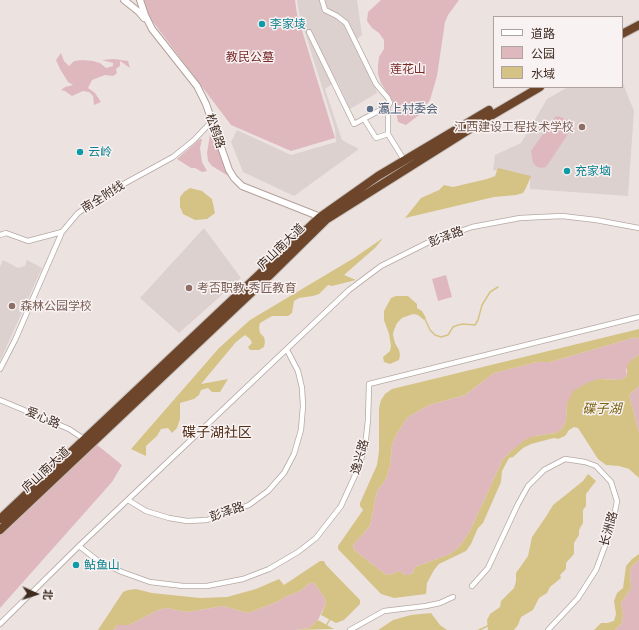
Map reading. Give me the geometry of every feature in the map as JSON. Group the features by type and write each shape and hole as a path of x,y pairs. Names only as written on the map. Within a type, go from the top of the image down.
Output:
{"highway":[{"path":"623,33 639,25"},
{"path":"623,39 639,31"},
{"name":"庐山南大道","path":"0,519 84,439 324,218 378,176 528,88"},
{"name":"庐山南大道","path":"0,530 271,274 324,218 538,88"}],"main road":[{"path":"124,0 140,12 152,29"},
{"name":"松鹤路","path":"140,0 152,29 197,86 206,104 229,170 234,178 242,186 324,218"}],"street":[{"path":"322,0 325,10 337,16 346,24 376,84 388,98 390,103 388,106 388,134 404,160"},
{"path":"309,32 354,124 388,106"},
{"path":"364,119 376,138 388,134"},
{"name":"南全附线","path":"0,369 15,340 62,232 78,213 109,192 172,157 194,140 212,122"},
{"name":"彭泽路","path":"0,624 349,290 381,266 429,242 472,227 520,218 562,216 596,220 639,228"},
{"path":"0,235 6,233 28,242 62,232"},
{"name":"逸兴路","path":"80,546 97,560 122,572 150,582 183,586 207,586 243,579 269,569 298,552 316,538 341,506 357,471 365,447 368,420 369,384 639,317"},
{"name":"彭泽路","path":"128,500 146,511 169,518 187,521 207,520 249,505 268,491 284,473 294,454 301,430 303,406 302,388 298,371 287,350"},
{"name":"爱心路","path":"0,400 69,429 84,439"},
{"name":"长洲路","path":"472,586 488,568 528,486 544,470 565,460 585,462 596,466 611,482 617,501 612,527 596,570 578,598 548,630"},
{"path":"350,630 384,610 426,606 440,603 453,597"}],"shaded area":[{"path":"297,0 357,0 362,35 357,39 369,63 377,93 350,109 337,81 325,89 342,140 359,149 294,196 243,172 231,142 237,130 291,155 336,142 335,129 299,13"},
{"name":"江西建设工程技术学校","path":"623,84 634,111 628,196 530,189 530,178 493,170 495,155 521,143 547,99 566,88 623,88"},
{"name":"考否职教·秀匠教育","path":"204,228 241,278 179,333 140,298"},
{"name":"森林公园学校","path":"3,260 18,268 25,266 27,260 42,268 0,361 0,267"}],"green space":[{"name":"教民公墓","path":"143,0 295,0 297,14 335,138 291,151 231,125 150,18"},
{"name":"莲花山","path":"381,0 459,0 448,15 445,22 437,76 430,100 419,115 406,125 398,122 395,105 381,83 378,74 379,57 384,49 384,40 367,21 368,12"},
{"path":"61,53 64,61 69,66 74,61 82,60 100,63 106,68 113,66 113,63 102,60 114,59 128,61 130,68 120,61 120,66 116,69 117,73 113,76 105,75 92,80 88,88 95,93 101,102 94,105 93,96 89,92 83,91 72,96 61,90 65,87 73,85 68,82 56,60"},
{"path":"558,116 568,120 570,131 546,167 537,167 533,163 531,151 555,117"},
{"path":"211,128 230,177 212,166 208,161 207,153"},
{"path":"200,139 202,139 200,148 202,162 207,171 202,172 195,168 191,168 177,159"},
{"path":"446,275 452,297 438,301 432,279"},
{"path":"636,337 639,339 639,355 634,358 626,370 627,376 620,380 599,379 567,403 566,421 561,430 555,433 535,436 510,452 503,459 470,531 459,547 450,554 415,567 413,573 409,575 405,575 400,571 389,575 385,574 354,550 353,545 370,526 377,491 386,479 390,466 392,445 397,433 408,417 429,405 465,395 494,373 537,362 550,362"},
{"path":"639,386 639,433 629,395"},
{"path":"96,444 122,465 112,482 0,608 0,535"},
{"path":"639,560 639,630 615,630 622,623 623,615 621,603 631,588 631,567"},
{"path":"311,582 315,584 324,597 326,603 318,620 309,628 296,630 114,630 117,625 129,625 158,610 166,608 187,612 223,606 248,613 300,591"}],"water":[{"path":"498,168 531,176 523,193 494,197 405,218 421,198 439,190 444,185 453,187 487,179 495,176"},
{"path":"190,188 202,191 212,199 215,213 207,219 195,220 183,214 180,207 180,197"},
{"path":"383,238 376,247 344,275 356,280 332,286 328,285 319,294 299,298 294,301 292,313 288,316 272,316 260,323 260,333 264,337 265,342 264,347 259,350 250,350 248,347 252,343 245,335 236,342 201,384 228,379 220,392 212,392 208,388 201,390 199,395 194,399 180,403 180,419 177,428 172,433 168,428 161,429 157,436 146,446 146,456 131,449 219,348 250,320 354,258"},
{"path":"396,296 408,296 417,304 417,308 422,311 426,318 424,320 418,315 413,314 402,318 397,323 393,335 400,355 399,360 390,364 384,362 383,357 390,351 391,346 384,320 384,311 391,298"},
{"name":"碟子湖","path":"639,329 639,339 636,337 550,362 537,362 494,373 465,395 429,405 408,417 397,433 392,445 390,466 386,479 377,491 370,526 353,545 354,550 385,574 389,575 400,571 405,575 409,575 413,573 415,567 450,554 459,547 470,531 503,459 526,439 555,433 561,430 566,421 567,403 573,391 589,382 599,379 620,380 627,376 627,365 639,355 639,386 629,395 639,433 639,478 629,469 619,466 606,465 598,459 578,428 574,427 569,430 565,436 558,439 554,438 531,444 523,448 513,457 509,458 502,471 501,482 483,523 478,528 471,544 466,551 439,564 427,583 426,594 394,598 381,594 338,549 338,546 363,510 360,503 377,465 379,451 379,408 381,400 385,394 392,389"},
{"path":"588,474 596,481 586,494 586,506 583,510 583,523 579,530 579,535 574,543 574,554 566,563 566,569 560,575 561,578 550,587 547,593 539,598 533,610 521,617 514,630 488,630 487,620 490,614 500,607 501,601 514,588 516,573 528,556 532,537 553,505 583,481"},
{"path":"639,554 639,560 631,567 631,588 621,603 623,615 622,623 615,630 594,630 601,623 614,621 616,614 614,601 617,593 623,588 626,566"},
{"path":"320,561 324,561 326,565 360,600 360,604 344,620 336,623 321,615 326,603 324,597 315,584 311,582 300,591 248,613 223,606 187,612 166,608 158,610 129,625 117,625 114,630 98,630 123,592 128,590 136,589 152,593 200,598 227,597 256,589 279,579 284,585"},
{"path":"431,613 440,625 447,630 378,630 393,620 411,615"},
{"path":"318,620 334,629 296,630 309,628"}],"waterway":[{"path":"424,317 430,330 435,335 441,337 448,335 453,327 458,325 475,325 482,305 490,292 498,287"},
{"path":"326,626 330,619"},
{"path":"479,630 490,625"}],"place":[{"name":"李家堎","path":"262,24"},
{"name":"瀛上村委会","path":"370,109"},
{"name":"江西建设工程技术学校","path":"582,127"},
{"name":"云岭","path":"80,152"},
{"name":"充家垴","path":"567,171"},
{"name":"考否职教·秀匠教育","path":"189,288"},
{"name":"森林公园学校","path":"12,306"},
{"name":"鲇鱼山","path":"76,565"}],"district":[{"name":"碟子湖社区","path":"217,433"}]}
